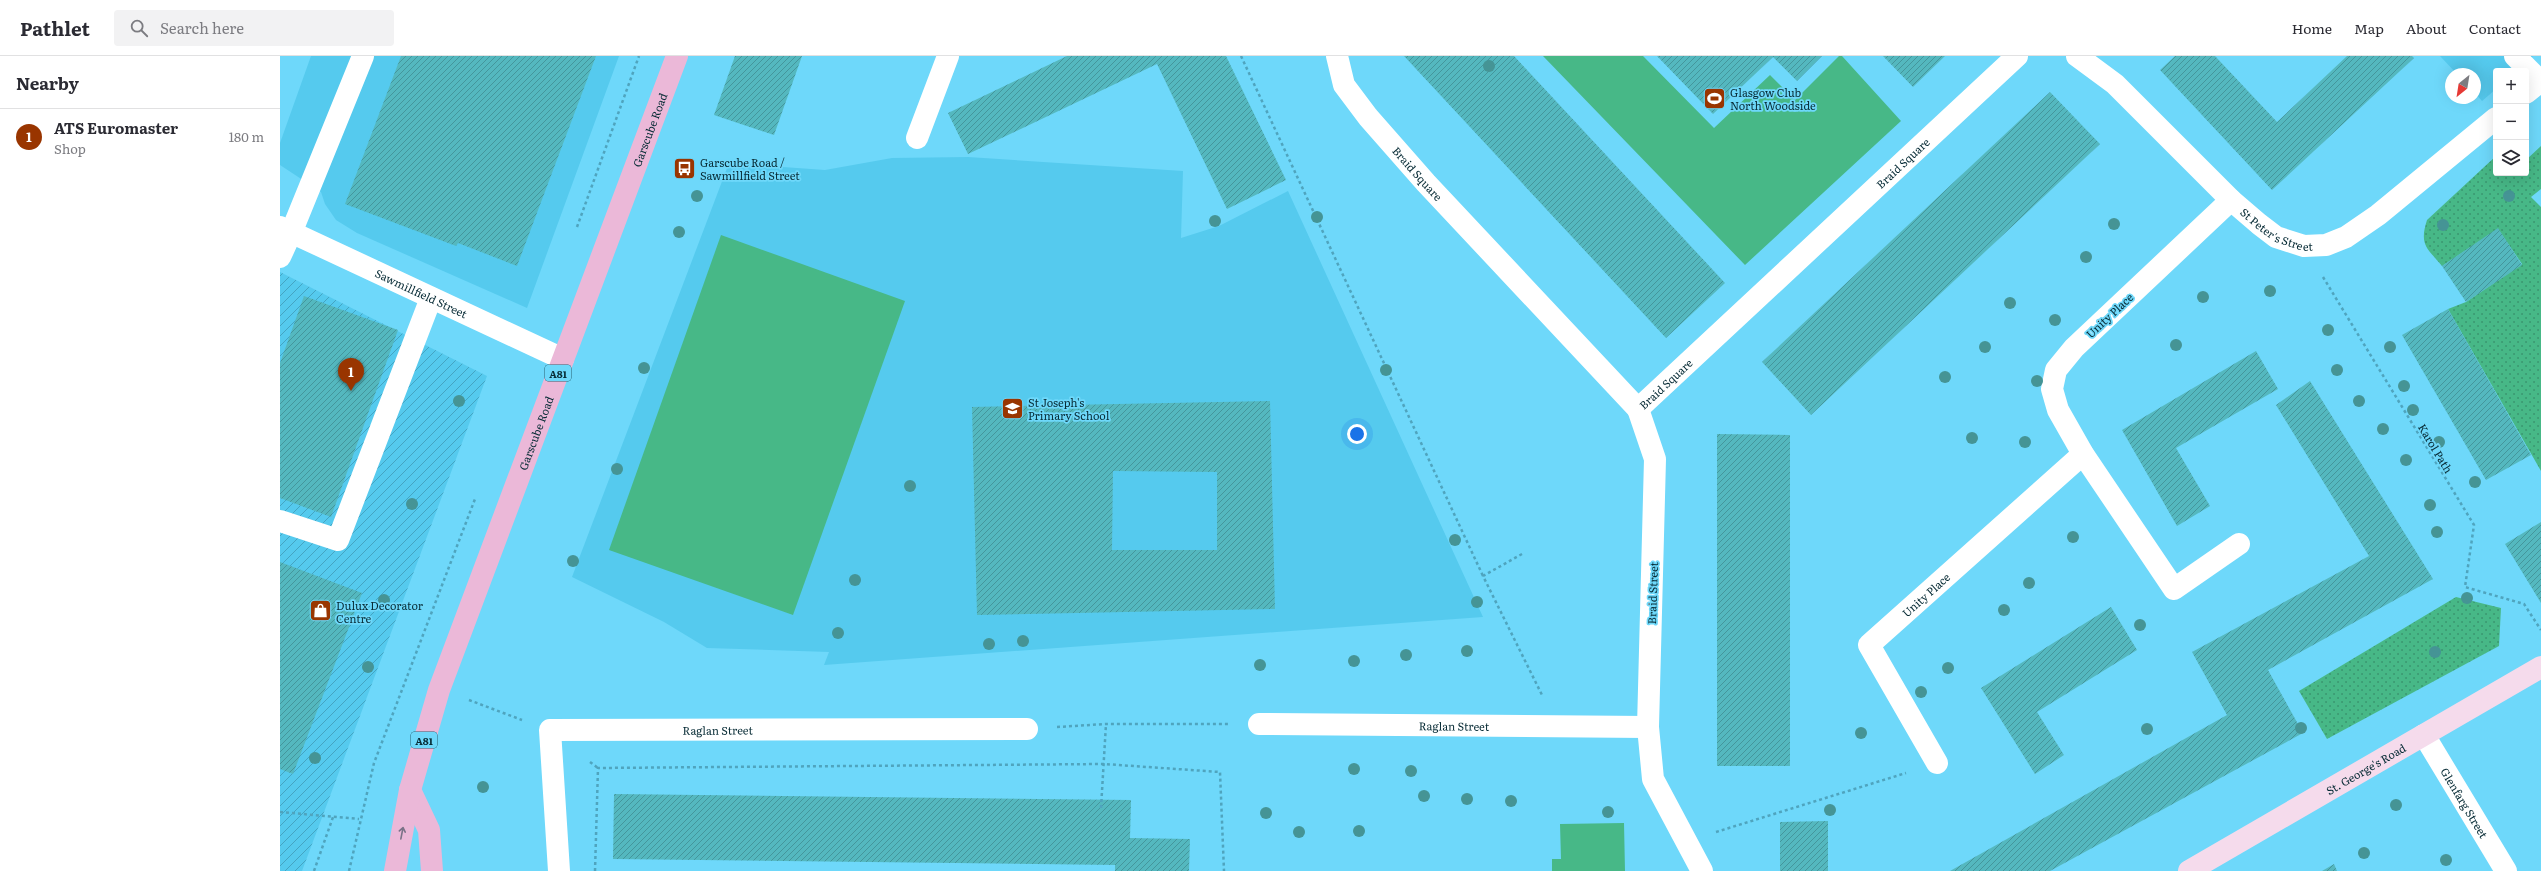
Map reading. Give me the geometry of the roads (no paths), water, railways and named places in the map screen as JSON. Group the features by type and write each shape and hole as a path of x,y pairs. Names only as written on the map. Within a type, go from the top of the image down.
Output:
{"main road":[{"name":"Garscube Road","path":"395,871 410,790 439,690 677,56"},
{"path":"410,790 429,830 432,871"}],"street":[{"path":"280,257 285,230 363,56"},
{"path":"918,138 948,56"},
{"name":"Braid Square","path":"1337,56 1344,85 1368,117 1426,183 1638,409 2017,56"},
{"name":"St Peter's Street","path":"2077,56 2120,89 2231,200 2276,237 2304,246 2326,245 2346,237 2378,215 2493,120"},
{"path":"2515,56 2536,85"},
{"name":"Unity Place","path":"2231,200 2074,348 2056,370 2052,389 2058,410 2083,454 2174,589 2238,544"},
{"name":"Sawmillfield Street","path":"285,230 563,359"},
{"path":"280,522 338,540 431,298"},
{"name":"Braid Street","path":"1638,409 1655,460 1648,727 1653,779 1685,842 1702,871"},
{"name":"Unity Place","path":"1937,763 1870,645 2083,454"},
{"name":"St. George's Road","path":"2189,871 2541,667"},
{"name":"Raglan Street","path":"1259,724 1648,727"},
{"name":"Raglan Street","path":"558,871 550,730 1027,729"},
{"name":"Glenfarg Street","path":"2424,734 2506,871"}],"place":[{"name":"Glasgow Club North Woodside","path":"1714,98"},
{"name":"Garscube Road / Sawmillfield Street","path":"685,168"},
{"name":"ATS Euromaster","path":"351,391"},
{"name":"St Joseph's Primary School","path":"1012,408"},
{"name":"Dulux Decorator Centre","path":"320,611"}]}
